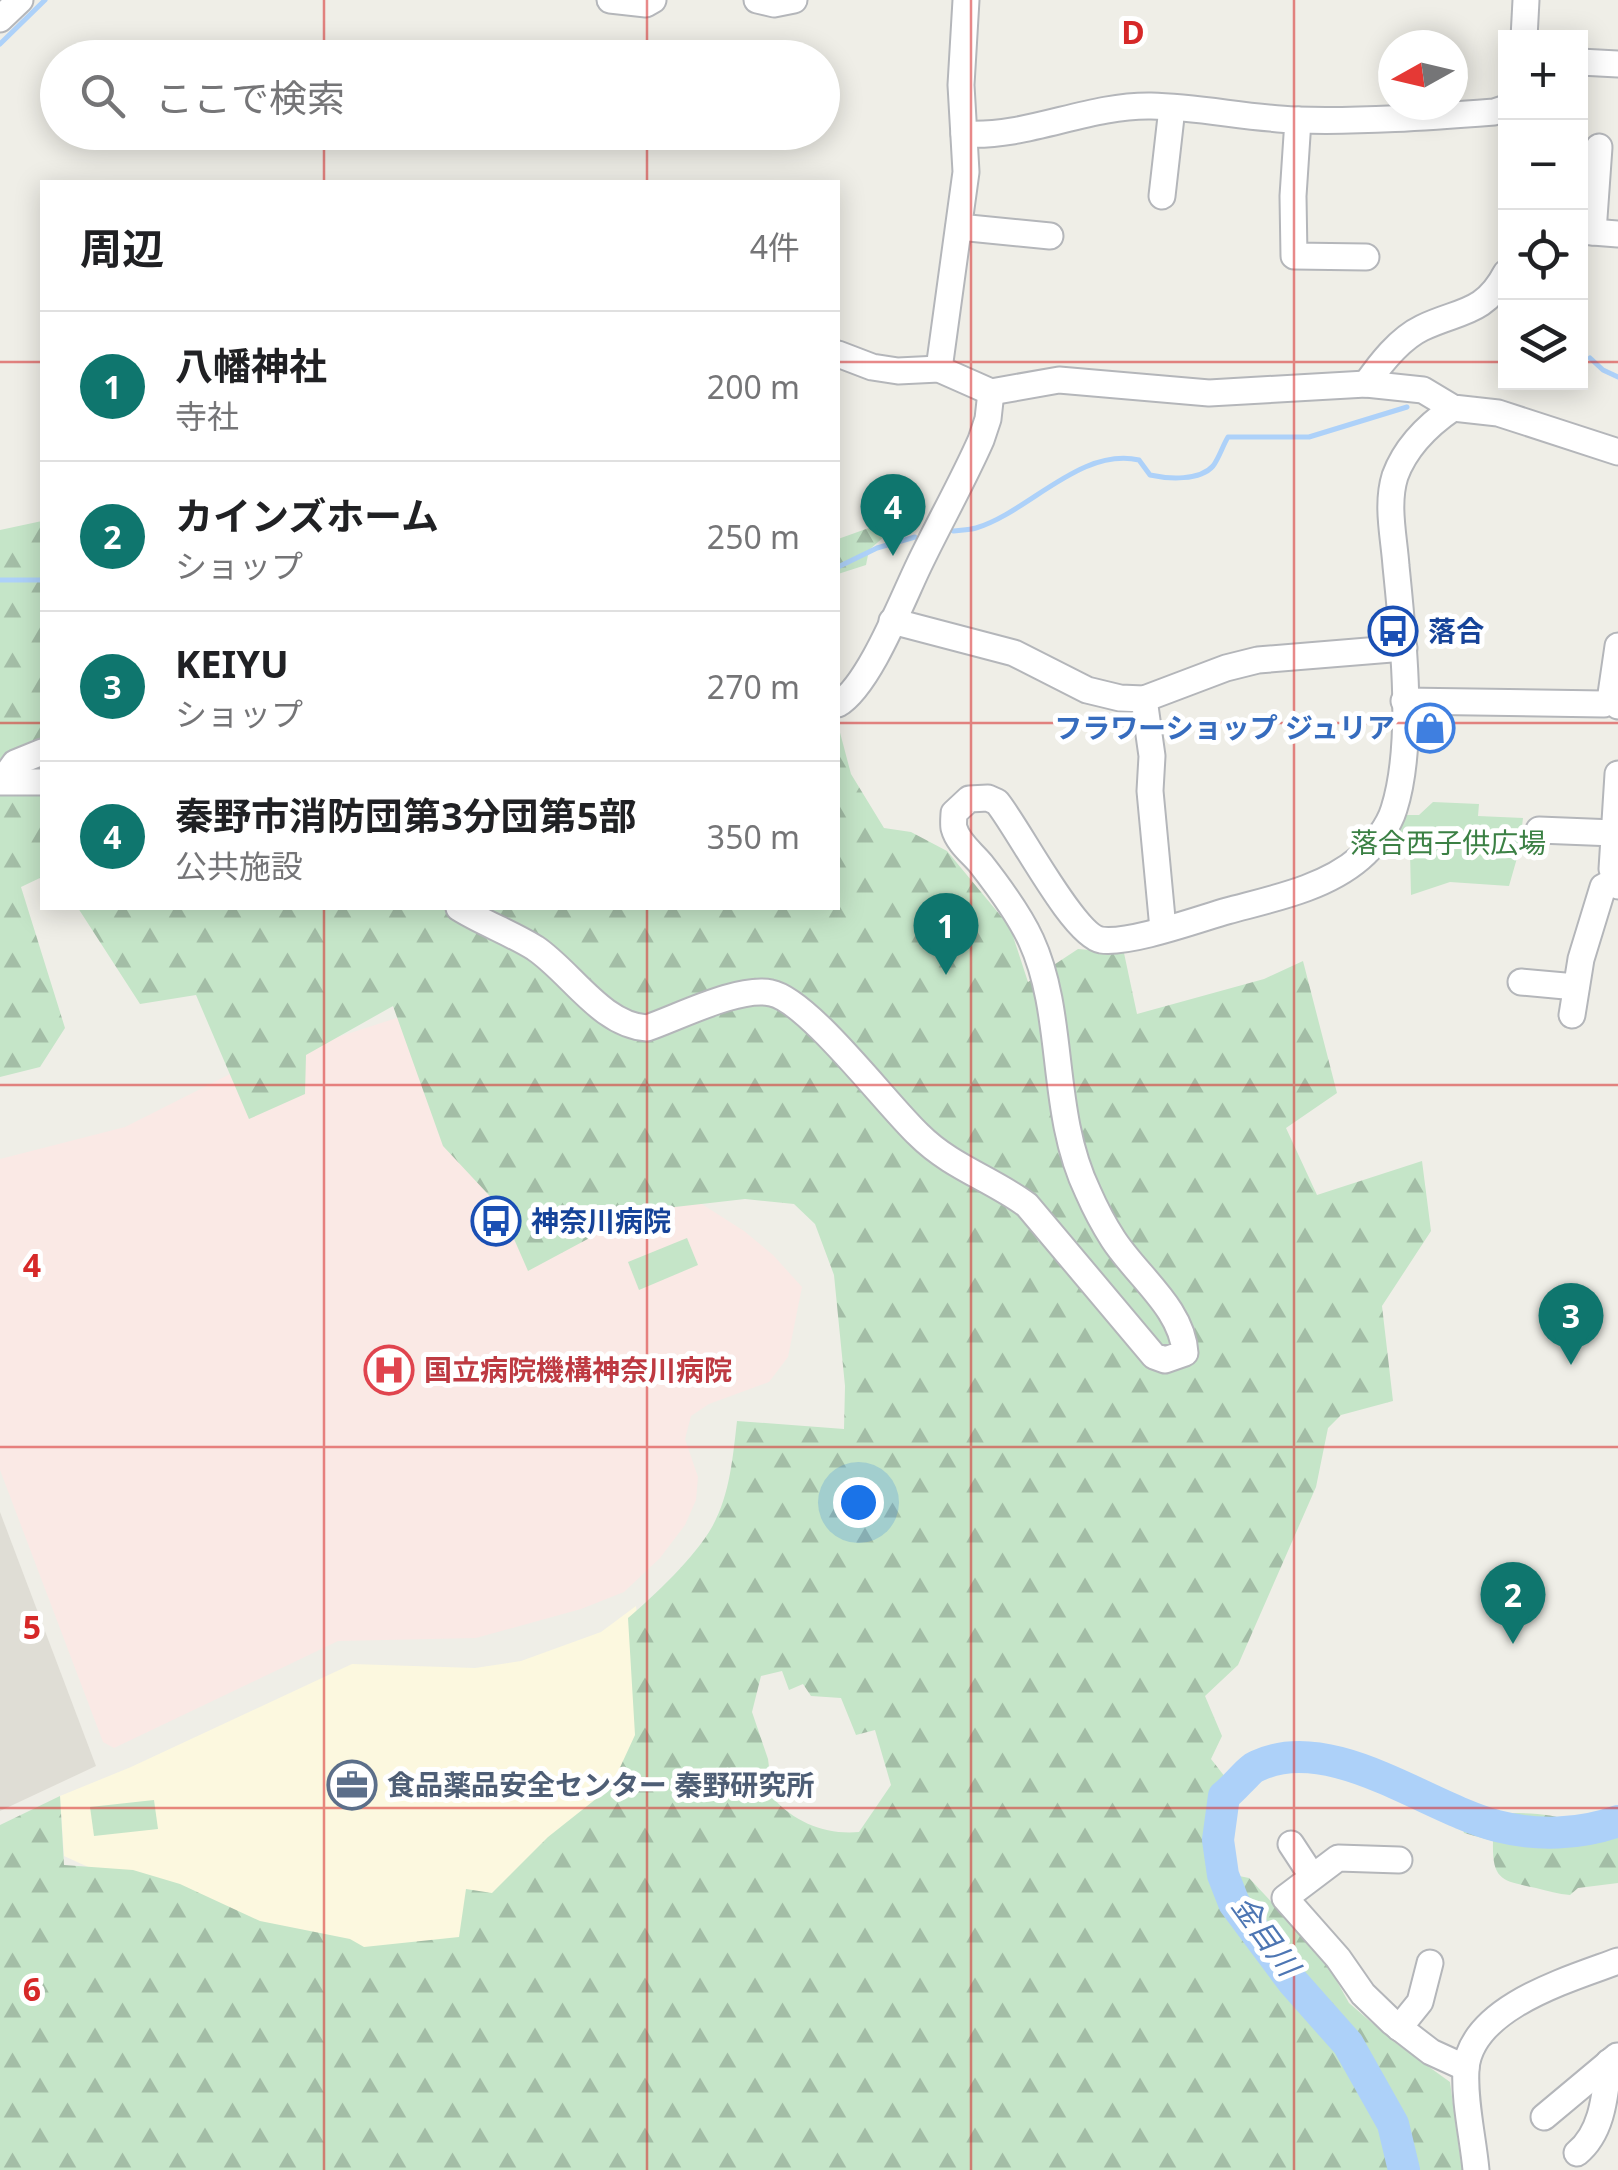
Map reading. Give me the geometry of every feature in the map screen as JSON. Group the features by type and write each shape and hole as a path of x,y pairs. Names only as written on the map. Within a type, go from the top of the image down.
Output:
{"street":[{"path":"0,20 20,0"},
{"path":"610,0 646,4 652,0"},
{"path":"757,0 774,4 794,0"},
{"path":"939,370 966,172 961,85 966,0"},
{"path":"1524,30 1526,0"},
{"path":"1588,62 1618,64"},
{"path":"964,134 1006,134 1093,114 1150,106 1298,120 1392,119 1498,111"},
{"path":"1162,196 1172,108"},
{"path":"1298,120 1285,257 1366,258"},
{"path":"1597,232 1599,147"},
{"path":"959,227 1050,236"},
{"path":"1366,384 1388,356 1420,329 1463,314 1498,287"},
{"path":"840,355 872,367 939,370 991,392 1059,380 1209,393 1366,384 1422,390 1453,408 1498,413 1618,452"},
{"path":"840,702 881,649 980,440 988,419 991,392"},
{"path":"463,910 535,948 614,1018 632,1027 647,1028 738,995 768,992 785,997 920,1137 956,1166 1006,1189 1027,1205 1154,1356 1165,1360 1185,1353 1184,1336 1114,1240 1087,1192 1063,1116 1044,981 1032,943 961,842 954,827 954,812 969,799 988,798 997,802 1074,920 1096,939 1110,940 1163,929 1289,894 1341,872 1363,856 1394,812 1402,772 1404,648 1390,498 1404,456 1435,420 1453,408"},
{"path":"892,621 1014,653 1087,690 1120,698 1144,699 1258,660 1404,648"},
{"path":"881,649 913,642 962,641"},
{"path":"1404,701 1617,703 1611,694 1618,646"},
{"path":"1144,699 1152,756 1150,791 1163,929"},
{"path":"1,781 15,763 40,753"},
{"path":"1572,1014 1603,886 1616,883 1618,774"},
{"path":"1,781 40,782"},
{"path":"1539,830 1614,833"},
{"path":"1521,982 1576,988"},
{"path":"1291,1844 1312,1876"},
{"path":"1399,1860 1338,1858 1286,1898 1338,1958 1363,1994 1431,2052 1466,2068"},
{"path":"1476,2170 1466,2068 1484,2028 1501,2013 1558,1984 1618,1961"},
{"path":"1399,2028 1420,2002 1431,1964"},
{"path":"1544,2116 1614,2059"},
{"path":"1577,2154 1592,2141 1614,2059"}],"shaded area":[{"name":"国立病院機構神奈川病院","path":"406,1015 744,1231 773,1255 802,1287 788,1357 769,1382 709,1404 691,1416 685,1439 698,1477 696,1500 685,1525 660,1558 624,1592 581,1609 476,1638 338,1641 114,1748 103,1742 0,1470 0,1159 125,1127 242,1068"},
{"path":"0,1512 96,1766 0,1811"},
{"name":"食品薬品安全センター 秦野研究所","path":"636,1606 650,1748 461,1968 284,1956 64,1856 60,1796 352,1664 475,1668 521,1661 601,1632"}],"green space":[{"path":"911,513 869,550 866,565 840,573 840,538"},
{"path":"40,521 40,741 33,740 0,759 0,530"},
{"path":"840,733 851,774 884,828 911,832 947,851 1010,927 1028,982 1078,949 1124,953 1137,1014 1264,979 1303,961 1337,1093 1286,1128 1317,1195 1422,1161 1431,1231 1382,1306 1393,1401 1341,1415 1328,1428 1316,1487 1238,1665 1205,1696 1222,1736 1211,1759 1240,1796 1230,1823 1234,1875 1249,1878 1324,1958 1349,2003 1450,2082 1462,2170 0,2170 0,1825 60,1796 64,1865 133,1870 180,1884 260,1921 350,1939 364,1947 459,1937 466,1889 492,1893 548,1837 611,1787 635,1735 628,1618 685,1563 712,1527 727,1489 737,1421 844,1429 845,1386 834,1275 815,1224 794,1204 745,1199 640,1211 528,1271 500,1207 443,1146 393,1006 306,1055 305,1094 249,1119 196,995 140,1004 79,910 840,910","holes":["782,1671 789,1690 803,1684 811,1696 841,1698 856,1735 875,1730 891,1785 859,1832 812,1826 773,1798 768,1759 752,1712 761,1676"]},
{"path":"40,790 40,878 21,887 65,1028 40,1067 0,1077 0,793"},
{"name":"落合西子供広場","path":"1433,802 1479,804 1478,816 1523,818 1509,886 1450,882 1411,895 1410,852 1384,846 1403,815 1419,815"},
{"path":"687,1238 698,1265 639,1290 628,1262"},
{"path":"154,1800 158,1829 94,1836 90,1807"},
{"path":"1618,1806 1618,1883 1578,1888 1570,1895 1514,1883 1501,1876 1494,1864 1493,1841 1464,1833 1458,1813 1533,1814 1571,1822"}],"waterway":[{"path":"0,44 45,0"},
{"path":"1590,358 1618,377"},
{"path":"953,531 996,520 1096,463 1139,460 1150,475 1192,476 1213,466 1228,437 1309,437 1407,407"},
{"path":"840,566 877,548 915,537"},
{"path":"0,580 40,580"},
{"name":"金目川","path":"1404,2170 1393,2124 1348,2044 1293,1982 1234,1903 1223,1875 1218,1840 1224,1796 1257,1766 1286,1758 1316,1758 1378,1776 1497,1826 1542,1833 1618,1821"}],"place":[{"name":"秦野市消防団第3分団第5部","path":"893,556"},
{"name":"落合","path":"1393,631"},
{"name":"フラワーショップ ジュリア","path":"1430,728"},
{"name":"八幡神社","path":"946,975"},
{"name":"神奈川病院","path":"496,1221"},
{"name":"KEIYU","path":"1571,1365"},
{"name":"国立病院機構神奈川病院","path":"389,1370"},
{"name":"カインズホーム","path":"1513,1644"},
{"name":"食品薬品安全センター 秦野研究所","path":"352,1785"}]}
